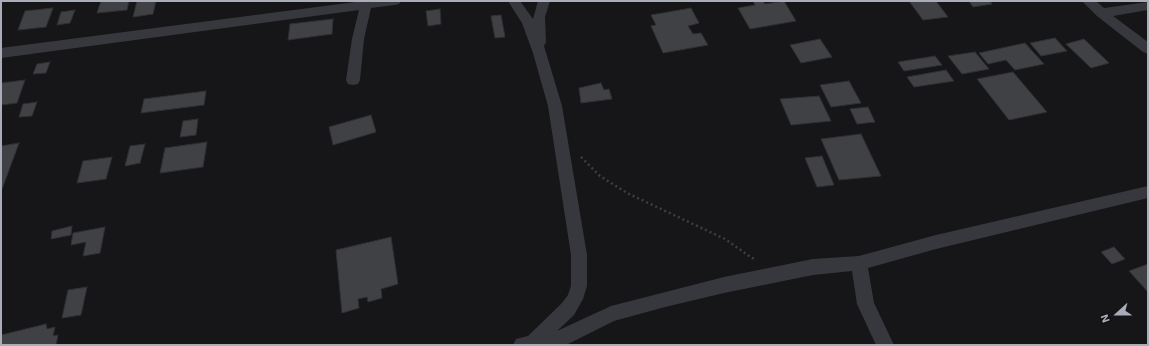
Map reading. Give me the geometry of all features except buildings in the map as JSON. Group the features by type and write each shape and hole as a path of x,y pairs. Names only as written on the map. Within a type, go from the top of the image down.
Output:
{"street":[{"path":"1,53 363,4 395,1"},
{"path":"514,1 528,22 540,53 555,106 579,255 579,286 575,299 568,309 527,345"},
{"path":"540,53 539,17 544,1"},
{"path":"1088,1 1101,13 1148,49"},
{"path":"353,80 363,4"},
{"path":"1101,13 1148,6"},
{"path":"527,345 554,342 610,314 665,299 724,285 813,267 859,263 936,242 1148,192"},
{"path":"859,263 866,304 885,345"}],"path":[{"path":"577,153 590,167 627,193 726,239 752,258 760,259"}]}
